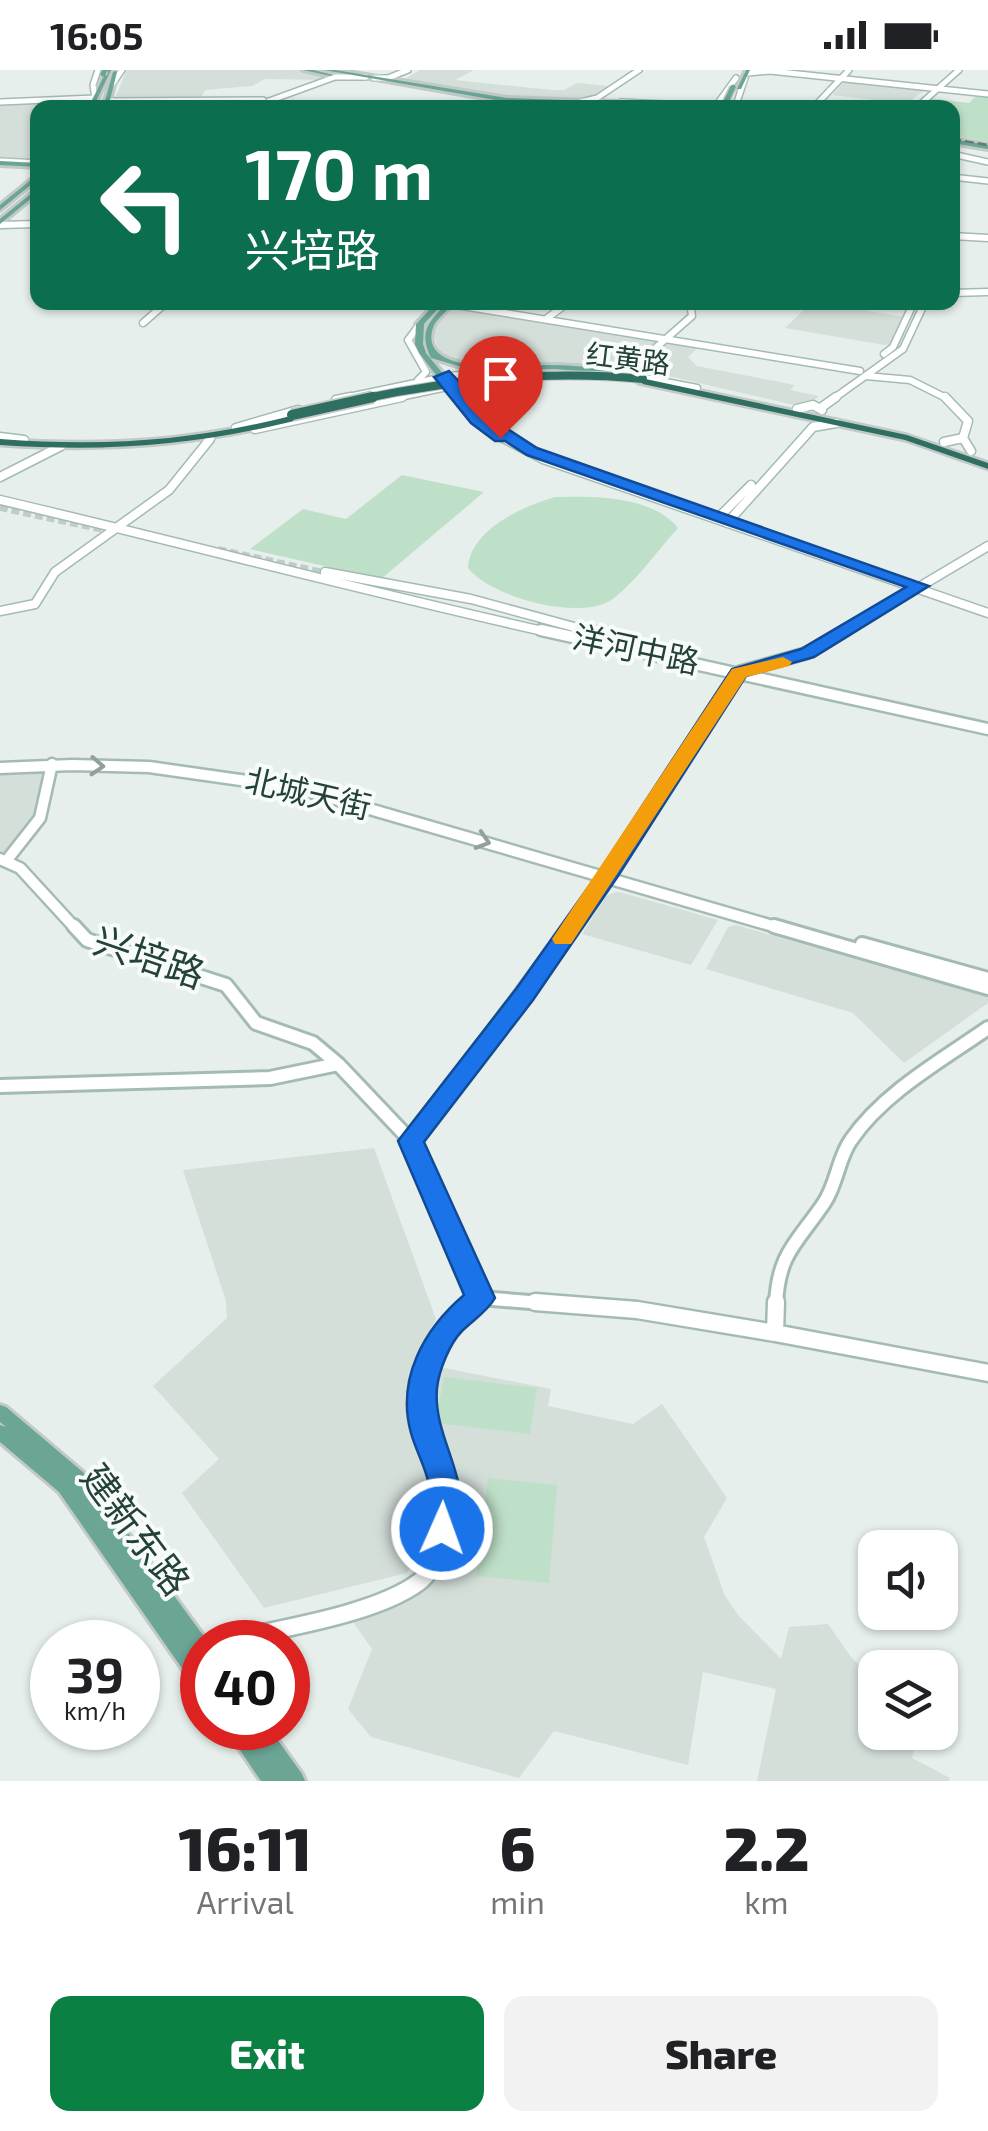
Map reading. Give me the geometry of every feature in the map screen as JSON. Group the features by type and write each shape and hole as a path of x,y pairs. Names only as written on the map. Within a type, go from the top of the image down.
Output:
{"highway":[{"name":"红黄路","path":"22,442 132,447 210,439 294,416 489,378 567,375 642,380 797,408 944,442 988,458"},
{"name":"红黄路","path":"695,390 806,416 829,415 988,466"},
{"name":"红黄路","path":"22,442 162,441 241,429"},
{"path":"0,440 22,442"}],"main road":[{"path":"307,70 451,100"},
{"path":"107,100 113,83 109,71"},
{"path":"94,100 109,71"},
{"path":"736,87 737,72"},
{"path":"728,100 747,74"},
{"path":"332,75 514,100"},
{"path":"960,140 988,145"},
{"path":"0,162 30,163"},
{"path":"0,208 30,183"},
{"path":"6,222 30,198"},
{"path":"433,310 420,324 427,352 454,386"},
{"path":"424,368 430,324 444,310"},
{"path":"427,352 474,369 566,367 616,372"},
{"name":"建新东路","path":"0,1412 78,1478 180,1625"},
{"name":"建新东路","path":"0,1432 65,1487 180,1628"},
{"path":"251,1750 273,1781"},
{"path":"273,1750 295,1781"}],"street":[{"path":"369,78 388,78 410,70"},
{"path":"392,82 410,70"},
{"path":"589,100 639,70"},
{"path":"729,100 747,74 760,70 842,78"},
{"path":"772,70 988,94"},
{"path":"821,100 849,70"},
{"path":"921,100 956,70"},
{"path":"727,100 737,72"},
{"path":"268,100 332,75"},
{"path":"0,103 30,102"},
{"path":"960,156 988,162"},
{"path":"960,177 988,181"},
{"path":"960,294 988,294"},
{"path":"143,323 158,310"},
{"path":"490,310 863,374 878,372 923,385 950,398 968,421 963,438 971,451"},
{"path":"546,320 559,310"},
{"path":"628,373 692,316 691,310"},
{"path":"723,519 893,347 910,310"},
{"path":"878,372 903,349 921,310"},
{"path":"409,384 424,377 424,368 408,344 420,324"},
{"path":"241,429 445,376 542,368 616,372 695,390"},
{"path":"797,408 812,405 863,374"},
{"path":"368,405 454,386 568,377 695,390"},
{"path":"454,386 463,403 488,430 528,453 723,519"},
{"path":"454,386 494,427 532,452 988,611"},
{"path":"241,429 429,394 463,403"},
{"path":"812,405 829,415"},
{"path":"723,519 809,426 806,416"},
{"path":"944,442 963,438"},
{"path":"0,612 35,604 55,572 169,490 210,439"},
{"path":"0,477 61,446"},
{"name":"洋河中路","path":"0,500 284,566 382,594 624,643 988,726"},
{"path":"411,1141 525,994 745,672 808,653 988,546"},
{"path":"398,591 624,643"},
{"path":"3,860 41,822 52,764"},
{"name":"北城天街","path":"0,768 52,764 222,776 297,788 988,979"},
{"path":"222,776 421,829"},
{"name":"兴培路","path":"3,860 20,868 87,940 226,985 256,1023 304,1039 338,1064 411,1141 480,1298"},
{"name":"北城天街","path":"607,876 620,884 988,988"},
{"path":"775,1333 777,1282 783,1259 828,1199 849,1142 866,1121 894,1102 920,1076 988,1028"},
{"path":"0,1086 270,1078 338,1064"},
{"path":"304,1620 386,1598 421,1581 431,1568 439,1553 446,1488 426,1429 422,1387 432,1354 448,1325 480,1298 636,1310 988,1373"}],"shaded area":[{"path":"127,70 299,70 328,77 265,79 252,86 205,90 200,99 115,98"},
{"path":"420,70 474,70 455,80 552,90 564,90 577,83 608,86 588,99 525,100 400,82"},
{"path":"844,82 925,90 911,100 832,95"},
{"path":"0,105 30,105 30,159 0,157"},
{"path":"450,310 472,310 658,342 624,370 564,365 473,367 442,357 434,334 437,324"},
{"path":"804,310 863,310 904,317 892,344 885,345 785,328"},
{"path":"666,343 700,346 688,357 697,366 795,385 790,390 819,396 809,404 794,405 638,369"},
{"path":"46,759 42,805 36,821 12,849 0,854 0,763"},
{"path":"616,892 718,920 691,965 582,934 606,896"},
{"path":"736,925 988,997 988,1003 904,1063 853,1013 706,969 728,927"},
{"path":"374,1148 436,1319 420,1352 412,1389 418,1446 434,1480 431,1530 407,1573 264,1608 182,1493 219,1459 153,1386 227,1318 226,1301 183,1170"},
{"path":"434,1366 551,1389 548,1406 633,1424 662,1404 727,1498 704,1537 725,1596 739,1616 781,1659 789,1627 828,1624 858,1664 858,1750 914,1750 912,1758 950,1778 949,1781 757,1781 776,1689 703,1672 688,1765 554,1731 519,1778 371,1737 348,1709 372,1649 348,1615 387,1603 445,1554 428,1407"}],"green space":[{"path":"978,94 988,95 988,142 960,137 960,102 969,103"},
{"path":"402,475 484,492 381,579 250,549 303,509 346,519"},
{"path":"555,497 638,503 667,517 678,528 631,582 600,605 560,607 516,597 479,579 468,568 471,554 488,531 514,513"},
{"path":"444,1377 537,1388 530,1434 435,1423"},
{"path":"488,1478 557,1485 549,1583 476,1576"}],"tunnel":[{"path":"0,507 108,530"},
{"path":"218,550 332,575"}],"railway":[{"path":"960,140 988,145"}],"slow traffic":[{"path":"563,939 739,672 783,662"}],"route":[{"path":"442,1529 446,1488 421,1408 422,1387 437,1343 448,1325 480,1298 411,1141 525,994 739,672 808,653 920,586 532,452 484,418 449,376 441,377 476,420 500,438"}]}
